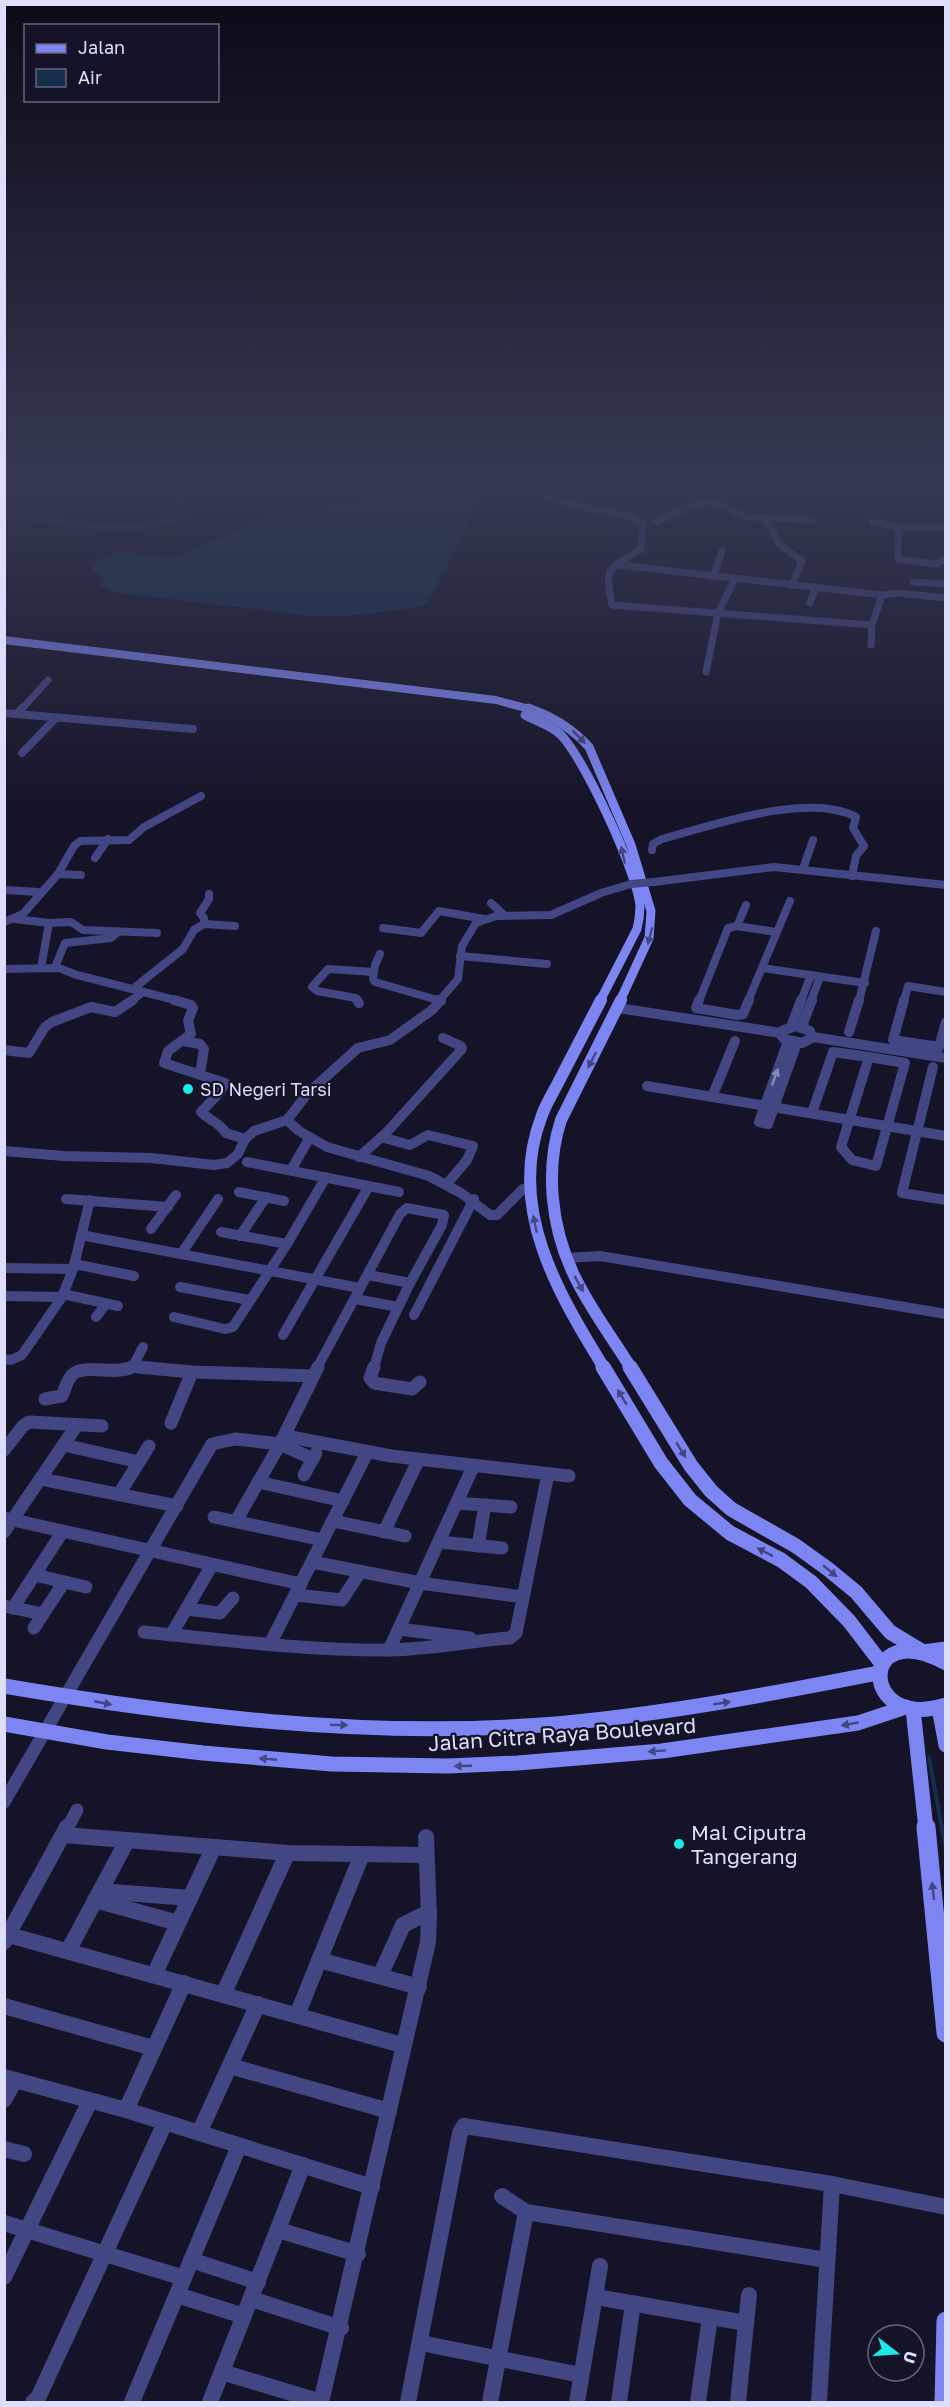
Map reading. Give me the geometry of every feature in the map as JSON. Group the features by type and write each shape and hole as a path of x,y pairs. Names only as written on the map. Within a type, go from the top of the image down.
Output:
{"street":[{"path":"609,589 612,605 872,625"},
{"path":"706,672 718,613 729,589"},
{"path":"810,603 815,589"},
{"path":"835,589 882,595 897,593 945,598"},
{"path":"871,645 872,625 882,595"},
{"path":"4,640 490,703 547,716 572,729 582,738 589,747 631,845 634,862 647,891 652,927 650,941 555,1138 551,1157 552,1198 566,1258 592,1307 666,1426 691,1466 711,1491 731,1509 796,1545 828,1569 856,1593 890,1632 945,1663"},
{"path":"17,714 48,680"},
{"path":"414,695 490,703 536,720 559,732 567,741 621,845 624,862 638,891 642,909 640,920 537,1126 530,1156 529,1188 543,1260 570,1311 662,1463 690,1500 712,1520 742,1540 780,1560 834,1603 880,1668 882,1689 888,1696 910,1708 940,1952 945,2033"},
{"path":"4,713 193,729"},
{"path":"22,753 56,717"},
{"path":"4,922 23,914 39,892 58,873 74,846 80,841 129,840 144,827 201,796"},
{"path":"652,850 653,844 662,838 744,815 783,809 832,810 856,817 853,828 864,846 856,856 852,876"},
{"path":"95,858 108,839"},
{"path":"803,869 813,840"},
{"path":"383,928 421,933 439,911 484,919 504,915 551,915 601,893 631,884 692,879 763,867 803,869 945,885"},
{"path":"58,873 81,875"},
{"path":"4,890 39,892"},
{"path":"204,924 204,918 200,913 209,899 208,894"},
{"path":"776,932 737,926 728,928 696,1008 741,1015 790,901"},
{"path":"491,903 504,915"},
{"path":"737,926 747,905"},
{"path":"15,919 49,923 70,922 83,930 157,933"},
{"path":"4,1151 64,1156 151,1158 214,1165 231,1161 240,1152 245,1139 254,1131 287,1120 308,1093 358,1048 390,1040 441,1000 458,979 462,946 473,928 484,919"},
{"path":"41,968 49,923"},
{"path":"134,988 183,949 190,933 204,924 235,926"},
{"path":"849,1032 865,983 876,931"},
{"path":"55,967 65,944 111,938 117,933"},
{"path":"380,954 372,979 375,982 441,1000"},
{"path":"460,956 547,964"},
{"path":"4,969 55,967 76,975 134,988 192,1007 188,1021 191,1034 168,1051 164,1063 220,1080 225,1084 201,1112 203,1116 220,1123 226,1133 245,1139"},
{"path":"762,968 865,983"},
{"path":"359,1003 356,998 317,991 312,987 328,969 374,972"},
{"path":"791,1027 815,976"},
{"path":"804,1027 802,1023 815,976"},
{"path":"945,992 908,986 893,1040 939,1047 945,1022"},
{"path":"4,1050 29,1053 45,1027 52,1022 92,1007 115,1012 143,992"},
{"path":"599,1005 781,1033 791,1027 804,1027 813,1037"},
{"path":"781,1033 782,1037 793,1042 806,1042 813,1037 945,1058"},
{"path":"359,1157 381,1137 462,1049 461,1046 443,1038"},
{"path":"183,1041 200,1044 204,1049 200,1074"},
{"path":"712,1097 735,1041"},
{"path":"770,1107 793,1042"},
{"path":"812,1113 834,1052 869,1057 905,1063 876,1166 857,1163 841,1147 869,1057"},
{"path":"933,1067 902,1193 945,1200"},
{"path":"646,1086 945,1136"},
{"path":"287,1120 309,1139 332,1150 405,1168 446,1185 474,1199 490,1215 497,1215 523,1189 529,1188"},
{"path":"381,1137 410,1145 424,1136 433,1136 473,1146 467,1160 446,1185"},
{"path":"291,1170 309,1139"},
{"path":"247,1162 399,1192"},
{"path":"174,1317 228,1329 233,1327 287,1244 326,1177"},
{"path":"283,1335 369,1186"},
{"path":"239,1192 284,1201"},
{"path":"151,1229 176,1195"},
{"path":"240,1236 266,1197"},
{"path":"66,1199 168,1207"},
{"path":"181,1254 218,1199"},
{"path":"414,1315 474,1199"},
{"path":"5,1361 22,1355 63,1295 74,1266 90,1200"},
{"path":"236,1521 283,1440 335,1332 402,1210 411,1209 442,1214 444,1217 381,1343 380,1355 370,1381 412,1389 420,1382"},
{"path":"221,1232 287,1244"},
{"path":"81,1235 316,1279 398,1307"},
{"path":"543,1260 600,1256 945,1314"},
{"path":"4,1268 74,1266 134,1276"},
{"path":"368,1275 410,1283"},
{"path":"180,1287 249,1300"},
{"path":"4,1306 8,1296 63,1295 112,1305 96,1317"},
{"path":"45,1399 62,1396 71,1376 78,1371 126,1370 133,1366 143,1347"},
{"path":"133,1366 192,1372 313,1376"},
{"path":"171,1423 192,1372"},
{"path":"4,1450 26,1423 102,1426"},
{"path":"4,1532 9,1519 41,1479 76,1425"},
{"path":"4,1802 215,1441 228,1438 283,1440 321,1444 418,1461 569,1476"},
{"path":"283,1440 313,1459"},
{"path":"304,1475 321,1444"},
{"path":"64,1445 139,1461"},
{"path":"119,1494 149,1446"},
{"path":"270,1644 367,1453"},
{"path":"384,1532 418,1461"},
{"path":"389,1650 473,1467"},
{"path":"144,1632 270,1644 389,1650 426,1648 478,1639 510,1638 514,1635 523,1597 548,1474"},
{"path":"41,1479 177,1506"},
{"path":"258,1482 343,1501"},
{"path":"457,1503 511,1507"},
{"path":"477,1546 485,1505"},
{"path":"214,1517 323,1540"},
{"path":"9,1519 212,1565 342,1600 360,1572"},
{"path":"333,1521 405,1536"},
{"path":"43,1614 9,1607 34,1575 63,1531"},
{"path":"439,1542 502,1548"},
{"path":"312,1562 420,1583 523,1597"},
{"path":"171,1635 212,1565"},
{"path":"34,1575 86,1587"},
{"path":"34,1628 64,1582"},
{"path":"186,1609 220,1613 233,1598"},
{"path":"399,1629 478,1639"},
{"path":"923,1652 945,1649"},
{"name":"Jalan Citra Raya Boulevard","path":"4,1686 115,1705 281,1722 480,1726 613,1718 724,1703 880,1668 899,1652 923,1652"},
{"path":"942,1706 945,1745"},
{"name":"Jalan Citra Raya Boulevard","path":"4,1725 147,1748 310,1762 394,1766 469,1765 662,1751 858,1723 910,1708 942,1706"},
{"path":"77,1810 7,1938 68,1951 402,2045"},
{"path":"64,1835 287,1854 361,1857 425,1855"},
{"path":"222,2372 321,2402 341,2328 402,2045 419,1987 428,1939 426,1837"},
{"path":"68,1951 127,1841"},
{"path":"153,1975 213,1849"},
{"path":"224,1995 287,1854"},
{"path":"297,2015 361,1857"},
{"path":"98,1896 190,1898"},
{"path":"98,1896 178,1923"},
{"path":"380,1976 403,1925 429,1912"},
{"path":"319,1960 419,1987"},
{"path":"126,2110 184,1983"},
{"path":"199,2133 258,2004"},
{"path":"4,2006 153,2048"},
{"path":"230,2066 389,2110"},
{"path":"4,2100 10,2078 126,2110 372,2187"},
{"path":"4,2277 90,2101"},
{"path":"36,2401 165,2123"},
{"path":"408,2403 460,2133 464,2126 832,2184 945,2207"},
{"path":"132,2403 239,2146"},
{"path":"4,2148 24,2154"},
{"path":"210,2403 303,2165"},
{"path":"819,2403 832,2184"},
{"path":"502,2196 526,2212 827,2260"},
{"path":"490,2403 496,2360 526,2212"},
{"path":"4,2223 106,2253 244,2316"},
{"path":"278,2230 358,2254"},
{"path":"191,2260 258,2282"},
{"path":"577,2403 600,2266"},
{"path":"738,2403 749,2295"},
{"path":"596,2297 746,2323"},
{"path":"251,2299 341,2328"},
{"path":"619,2403 633,2303"},
{"path":"698,2403 710,2317"},
{"path":"944,2403 945,2321"},
{"path":"421,2343 496,2360 581,2375"}],"water":[{"path":"109,589 435,589 429,601 421,607 348,616 312,616 118,593"}],"waterway":[{"path":"929,1757 942,1829"},
{"path":"942,1827 946,1848"}],"place":[{"name":"SD Negeri Tarsi","path":"188,1089"},
{"name":"Mal Ciputra Tangerang","path":"679,1844"}]}
